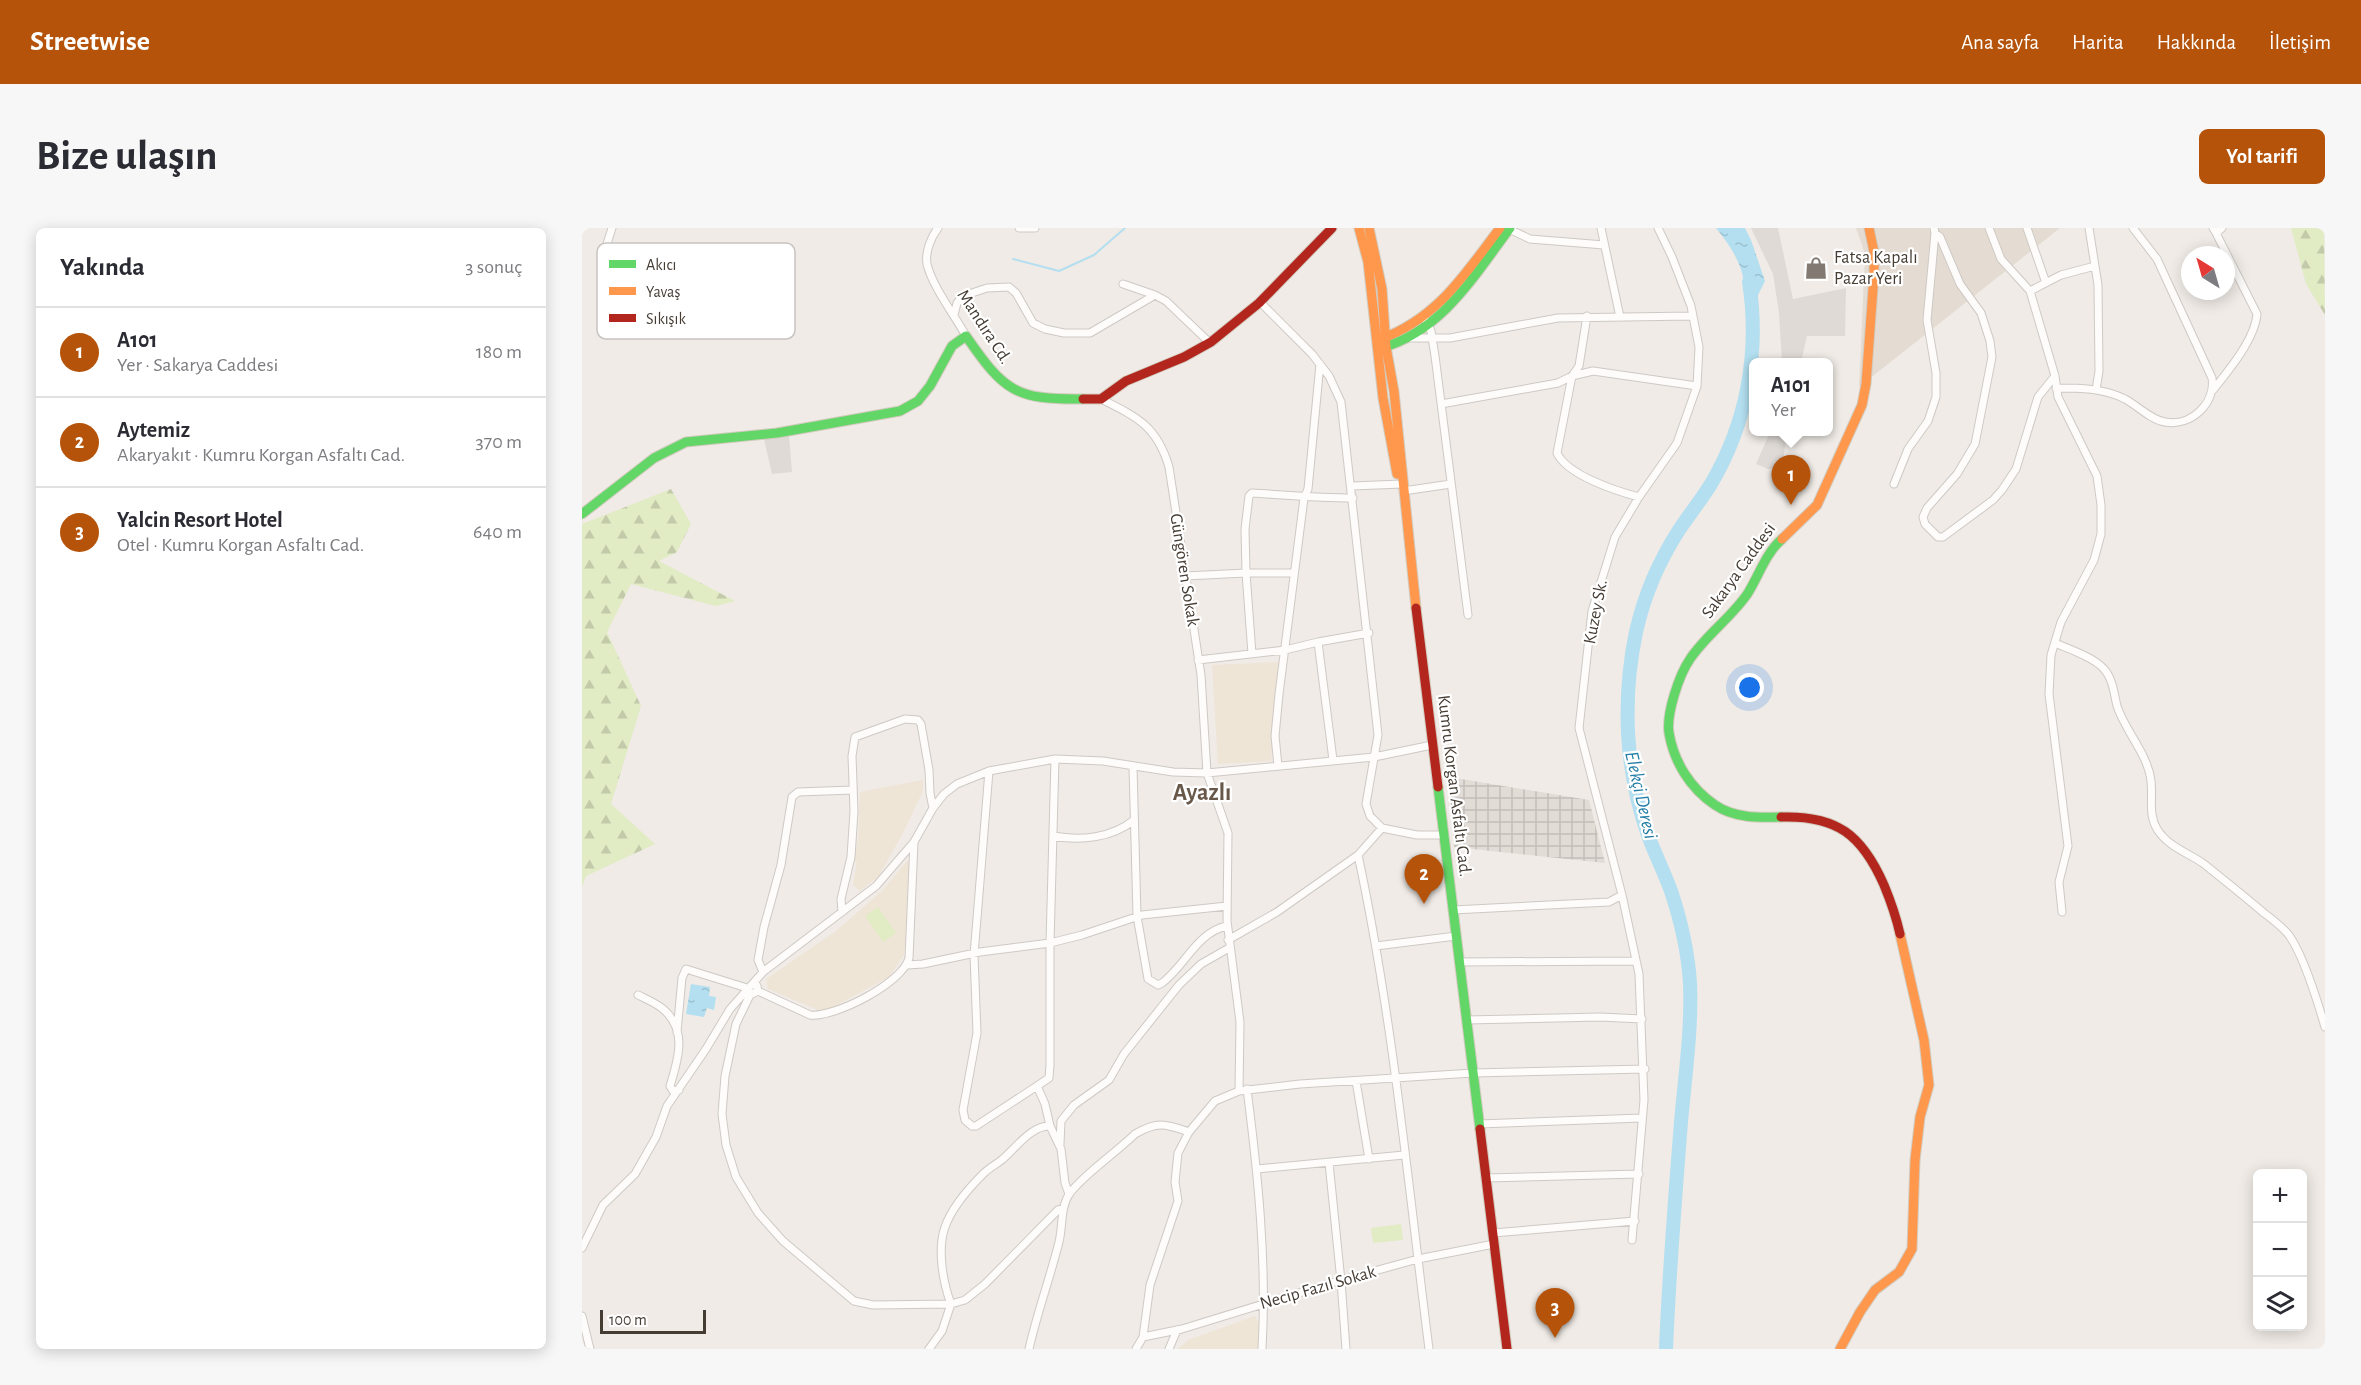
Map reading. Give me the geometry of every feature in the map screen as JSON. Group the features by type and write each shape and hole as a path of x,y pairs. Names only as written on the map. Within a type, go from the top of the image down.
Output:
{"street":[{"path":"607,243 612,228"},
{"name":"Mandıra Cd.","path":"938,228 928,251 927,264 966,336 997,378 1011,388 1028,395 1058,399 1101,399"},
{"path":"1019,228 1035,228"},
{"path":"1101,399 1114,387 1210,344 1261,303 1332,228"},
{"path":"1359,228 1368,262 1381,343"},
{"name":"Kumru Korgan Asfaltı Cad.","path":"1369,228 1382,289 1381,343 1396,408 1402,487 1432,745 1507,1349"},
{"path":"1381,343 1442,315 1480,260 1507,228 1530,239 1604,245"},
{"path":"1601,228 1620,317"},
{"name":"Kuzey Sk.","path":"1632,1240 1639,1174 1644,1069 1636,961 1622,895 1579,728 1592,611 1615,537 1639,497 1677,443 1697,386 1699,347 1691,306 1658,228"},
{"name":"Sakarya Caddesi","path":"1840,1349 1875,1290 1899,1272 1912,1249 1915,1160 1920,1117 1929,1085 1924,1040 1896,914 1874,863 1858,841 1837,826 1807,816 1752,818 1716,806 1684,776 1669,732 1672,705 1679,682 1690,659 1747,594 1775,545 1817,505 1862,405 1866,384 1874,274 1874,252 1869,228"},
{"path":"1989,228 2001,260 2030,291 2055,376 2058,397 2097,476 2101,505 2101,534 2094,560 2061,622 2051,655 2049,694 2068,846 2059,882 2062,912"},
{"path":"2027,228 2046,283"},
{"path":"2089,228 2098,285 2099,371 2096,390"},
{"path":"2056,388 2087,387 2123,398 2166,423 2180,422 2194,416 2204,408 2211,397 2212,378 2157,259 2133,228"},
{"path":"2213,390 2237,358 2256,324 2257,314 2217,230"},
{"path":"1934,231 1940,237 1960,284 1981,313 1992,357 1975,444 1957,474 1927,508 1923,517 1925,524 1933,534 1943,537 1961,521 1993,500 2002,490 2016,469 2038,397 2055,376"},
{"path":"1894,484 1908,449 1928,421 1936,398 1936,373 1927,320 1934,231"},
{"path":"2030,291 2069,273 2095,266"},
{"path":"1123,284 1166,301 1210,344"},
{"path":"953,313 963,296 987,288 1009,287 1016,293 1033,323 1045,329 1064,333 1090,333 1155,295"},
{"path":"1261,303 1320,364 1329,376 1341,402 1378,735 1366,804 1370,816 1382,828 1418,835 1444,835"},
{"path":"1587,316 1579,366 1572,376 1557,453 1562,463 1608,489 1639,497"},
{"path":"1381,343 1408,338 1450,338 1558,318 1692,316"},
{"path":"1408,338 1426,321"},
{"path":"1426,321 1432,338 1468,615"},
{"path":"582,514 654,458 686,442 777,433 900,411 918,401 930,386 952,346 966,336"},
{"path":"1278,766 1275,736 1293,573 1304,498 1308,489 1320,364"},
{"path":"1441,404 1558,383 1572,376 1593,371 1697,386"},
{"name":"Güngören Sokak","path":"1101,399 1136,416 1152,430 1163,446 1169,467 1198,660 1207,744 1207,773 1228,833 1227,926 1240,1022 1239,1091"},
{"path":"1352,486 1402,487 1451,484"},
{"path":"1252,654 1245,529 1246,504 1249,496 1252,493 1294,495 1304,498 1353,498"},
{"path":"1185,576 1293,573"},
{"path":"1198,660 1285,650 1368,633"},
{"path":"1318,642 1333,760"},
{"path":"2055,643 2077,652 2103,668 2112,684 2118,708 2148,768 2153,822 2158,832 2172,845 2227,880 2288,934 2310,984 2325,1027"},
{"path":"842,912 841,899 851,857 852,756 855,737 905,719 913,718 921,724 933,808"},
{"path":"582,1248 603,1205 635,1174 656,1137 667,1106 680,1090 730,1009 763,972 876,886 914,842 933,808 944,794 957,784 989,771 1055,759 1103,761 1133,767 1207,773 1374,757 1432,745"},
{"path":"989,771 974,955 977,1033 963,1110 966,1120 972,1126 976,1126 1049,1078 1055,759"},
{"path":"1133,767 1137,916 1148,979 1158,985 1168,979 1197,944 1219,927 1227,926"},
{"path":"763,972 758,960 764,927 781,865 792,797 798,792 853,790"},
{"path":"1053,836 1063,838 1107,836 1134,820"},
{"path":"1069,1194 1065,1184 1060,1149 1061,1121 1074,1105 1109,1080 1124,1054 1179,985 1201,963 1359,855 1382,828"},
{"path":"907,965 914,842"},
{"path":"1359,855 1397,1078 1404,1155 1430,1349"},
{"path":"1453,910 1609,902 1622,895"},
{"path":"758,991 810,1015 824,1016 886,985 907,965 1050,943 1082,935 1137,916 1227,906"},
{"path":"1376,946 1456,936"},
{"path":"1459,962 1636,961"},
{"path":"677,1032 681,990 686,969 747,988"},
{"path":"756,979 758,991"},
{"path":"758,991 750,995 736,1024 725,1076 722,1114 726,1145 736,1177 751,1203 783,1241 854,1300 873,1305 951,1304 965,1300 985,1284 1058,1210 1063,1209"},
{"path":"638,995 663,1009 673,1021 680,1040 669,1086 673,1091 680,1090"},
{"path":"1466,1020 1600,1017 1642,1019"},
{"path":"1136,1349 1143,1337 1150,1285 1178,1201 1175,1182 1178,1153 1189,1131 1215,1101 1247,1089 1473,1073 1644,1069"},
{"path":"1356,1081 1369,1159"},
{"path":"1037,1086 1060,1149"},
{"path":"1247,1089 1257,1169 1263,1304 1262,1349"},
{"path":"1479,1124 1642,1118"},
{"path":"1029,1349 1057,1248 1063,1209 1069,1194 1136,1134 1148,1127 1165,1124 1189,1131"},
{"path":"929,1349 942,1331 951,1304 945,1289 944,1278 942,1247 945,1227 962,1198 984,1172 1002,1160 1032,1133 1044,1125 1050,1126"},
{"path":"1257,1169 1404,1155"},
{"path":"1329,1163 1346,1349"},
{"path":"1485,1178 1639,1174"},
{"path":"1493,1233 1635,1221"},
{"name":"Necip Fazıl Sokak","path":"1143,1337 1177,1330 1418,1259 1494,1245"},
{"path":"582,1316 591,1349"},
{"path":"1168,1349 1177,1330"}],"shaded area":[{"path":"1751,228 1778,228 1793,299 1846,288 1845,336 1807,336 1802,358 1782,358 1779,313 1773,274"},
{"path":"1856,228 2060,228 1859,387 1865,254"},
{"path":"789,435 792,472 772,474 764,439"},
{"path":"1768,436 1786,436 1783,460 1778,468 1768,469 1756,464"},
{"path":"1279,662 1271,761 1218,764 1212,665"},
{"path":"1449,777 1589,800 1605,863 1454,847"},
{"path":"923,780 923,791 879,876 860,891 853,885 857,862 854,862 858,838 860,792"},
{"path":"908,860 912,872 904,955 889,977 829,1009 818,1010 768,989 766,979 836,931 882,891"},
{"path":"1255,1316 1260,1325 1259,1349 1178,1349 1188,1340"}],"green space":[{"path":"2291,228 2324,228 2325,315 2306,284"},
{"path":"671,489 691,524 677,552 659,561 735,601 716,606 631,584 607,632 641,706 611,804 655,844 586,876 582,887 582,524"},
{"path":"878,907 896,933 883,942 865,916"},
{"path":"1401,1224 1403,1240 1373,1243 1371,1228"}],"water":[{"path":"1716,228 1745,228 1765,281 1754,303 1745,288 1737,259"},
{"path":"691,984 710,987 709,996 716,997 714,1010 707,1008 704,1017 686,1014"}],"waterway":[{"path":"1013,259 1059,271 1094,255 1125,228"},
{"name":"Elekçi Deresi","path":"1749,282 1753,335 1751,358"},
{"name":"Elekçi Deresi","path":"1666,1349 1674,1207 1689,1035 1690,983 1686,948 1678,914 1648,835 1634,785 1628,734 1629,683 1636,632 1653,579 1679,530 1711,484 1723,461 1742,412 1749,378"}],"traffic: fast":[{"path":"1381,348 1403,340 1422,329 1439,315 1469,283 1510,228"},
{"path":"582,514 654,458 686,442 777,433 900,411 918,401 930,386 952,346 966,336 991,369 1013,388 1041,397 1083,399"},
{"path":"1781,817 1738,815 1715,805 1698,791 1679,764 1671,744 1669,716 1674,695 1690,659 1742,602 1767,557 1782,539"},
{"path":"1438,787 1480,1129"}],"traffic: slow":[{"path":"1359,228 1368,262 1383,398 1397,474"},
{"path":"1369,228 1382,289 1386,347 1394,391 1416,608"},
{"path":"1381,339 1401,330 1434,307 1462,278 1500,228"},
{"path":"1782,539 1817,505 1862,405 1866,384 1874,275 1874,252 1869,228"},
{"path":"1840,1349 1875,1290 1899,1272 1912,1249 1915,1160 1920,1117 1929,1085 1924,1040 1900,934"}],"traffic: jam":[{"path":"1083,399 1101,399 1126,381 1184,357 1211,342 1259,303 1332,228"},
{"path":"1416,608 1438,787"},
{"path":"1781,817 1801,817 1832,824 1857,841 1876,868 1884,885 1900,934"},
{"path":"1480,1129 1507,1349"}],"place":[{"name":"Fatsa Kapalı Pazar Yeri","path":"1816,268"},
{"name":"A101","path":"1791,505"},
{"name":"Aytemiz","path":"1424,904"},
{"name":"Yalcin Resort Hotel","path":"1555,1338"}],"district":[{"name":"Ayazlı","path":"1202,793"}]}
